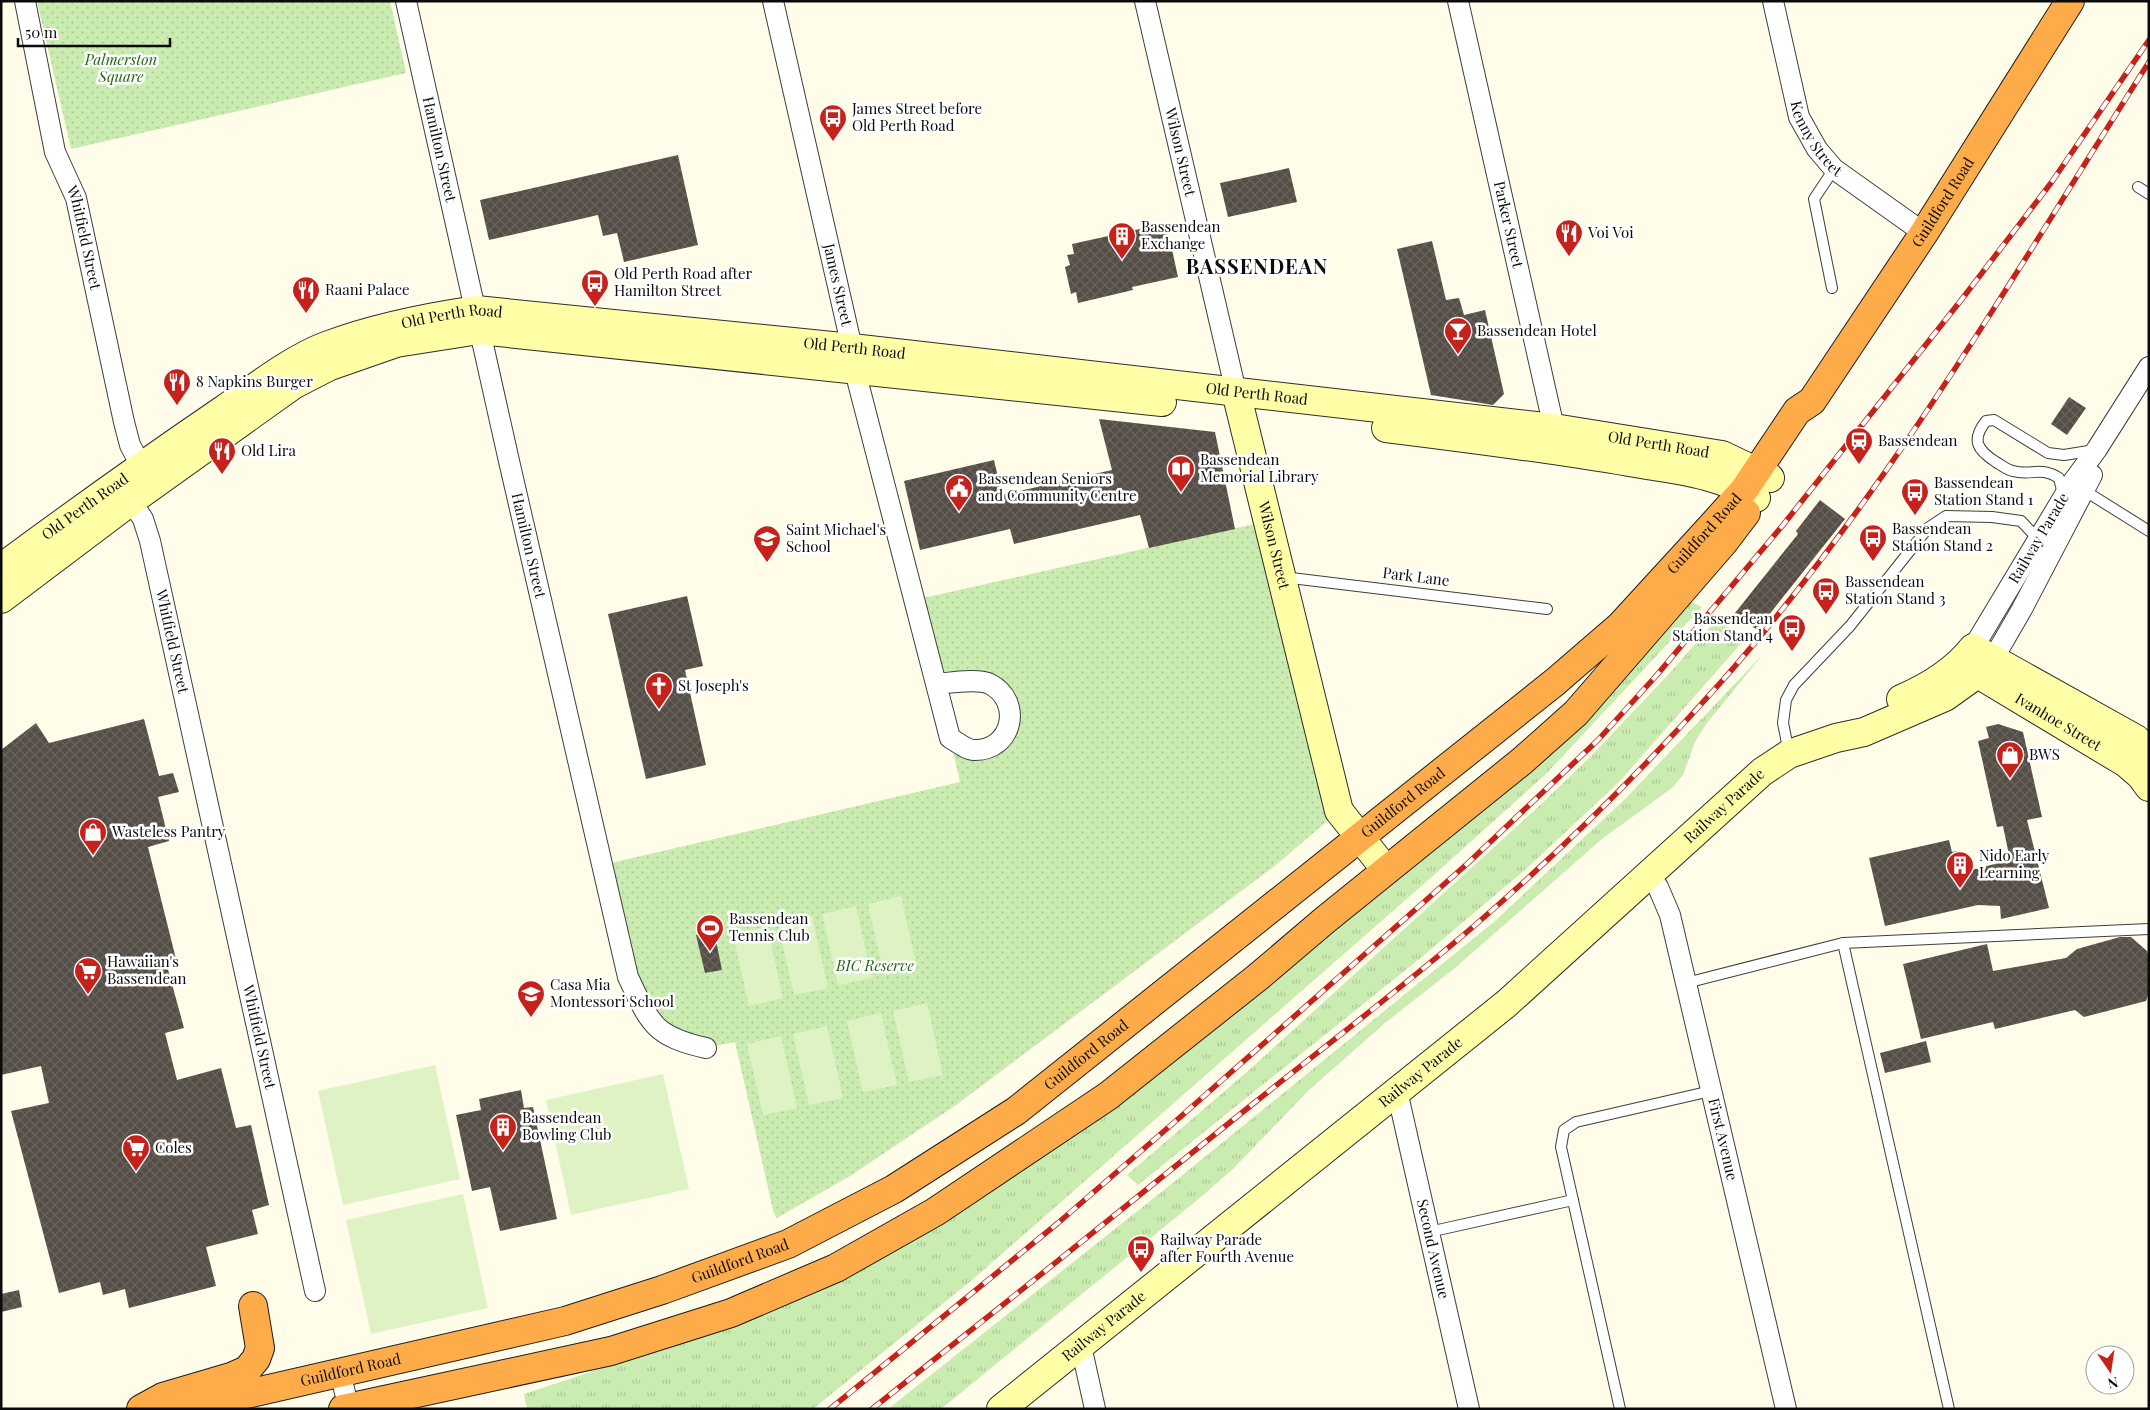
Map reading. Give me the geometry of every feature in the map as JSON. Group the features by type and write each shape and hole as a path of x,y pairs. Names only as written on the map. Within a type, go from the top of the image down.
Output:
{"highway":[{"name":"Guildford Road","path":"181,1409 565,1321 662,1290 788,1244 894,1189 1016,1110 1361,838 1555,682 1621,625 1756,484 1813,415 1812,401 1924,232 2070,1"},
{"name":"Guildford Road","path":"347,1408 611,1352 731,1313 836,1268 935,1212 1108,1096 1258,977 1386,870 1522,761 1576,713 1724,542 1756,484"},
{"path":"141,1409 163,1397 247,1370 256,1359 260,1348 253,1306"}],"street":[{"name":"Whitfield Street","path":"25,1 55,152 76,198 124,422 130,445 141,466"},
{"name":"Hamilton Street","path":"406,1 628,977 648,1018 666,1036 706,1048"},
{"name":"James Street","path":"773,1 854,360 936,684"},
{"name":"Wilson Street","path":"1146,1 1239,401 1339,810 1386,870"},
{"name":"Parker Street","path":"1458,1 1552,438"},
{"name":"Kenny Street","path":"1773,1 1799,117 1817,149 1834,169 1924,232"},
{"name":"Old Perth Road","path":"1,568 141,466 265,381 324,346 360,335 443,315 1239,401 1552,438 1715,477 1756,484"},
{"name":"Old Perth Road","path":"1,599 131,500 293,385 330,366 478,320"},
{"name":"Railway Parade","path":"1976,661 2039,539 2149,367"},
{"name":"Railway Parade","path":"1001,1409 1506,1004 1753,780 1789,754 1836,738 1864,732 1945,697 2022,609 2048,558 2072,490 2149,390"},
{"path":"131,500 141,466"},
{"name":"Whitfield Street","path":"131,500 143,519 150,541 315,1291"},
{"name":"Ivanhoe Street","path":"1976,661 2136,739 2147,772"},
{"name":"First Avenue","path":"1649,876 1658,887 1670,915 1786,1409"},
{"name":"Second Avenue","path":"1397,1091 1469,1409"},
{"path":"1081,1346 1095,1409"},
{"path":"340,1372 347,1408"}],"lane":[{"path":"1832,288 1814,199 1834,169"},
{"path":"2138,187 2149,194"},
{"path":"2097,449 2056,455 2039,448 1994,420 1986,421 1981,427 1977,442 1979,449 1985,455 2012,471 2043,471 2052,473 2059,478 2063,488 2072,490 2149,531"},
{"path":"1789,754 1783,723 1786,700 1794,685 1850,626 1928,528 1946,516 1992,517 2021,521 2039,539 2048,558"},
{"name":"Park Lane","path":"1282,577 1546,609"},
{"path":"1686,983 1843,942 2149,929"},
{"path":"1843,942 1948,1409"},
{"path":"1620,1409 1561,1147 1564,1130 1576,1122 1711,1092"},
{"path":"1429,1232 1573,1200"}],"green space":[{"name":"Palmerston Square","path":"37,1 390,1 406,73 71,149"},
{"name":"BIC Reserve","path":"1268,521 1339,811 1276,865 956,1105 850,1176 777,1218 774,1214 735,1042 706,1048 648,1018 602,865 960,782 950,738 972,750 1011,720 989,683 936,684 914,600"},
{"path":"1687,600 1702,607 1546,774 1434,875 972,1280 813,1409 527,1409 524,1394 759,1316 843,1276 939,1226 1045,1154 1151,1074"},
{"path":"1717,619 1745,639 1619,782 1526,869 1423,956 1138,1185 1127,1175 1248,1071 1537,808 1591,756 1668,675"},
{"path":"1764,653 1707,723 1695,742 1683,775 1672,788 1602,839 1455,968 1385,1023 1308,1091 1234,1168 1201,1197 941,1409 888,1409 1169,1186 1495,921 1626,798"},
{"path":"901,896 917,968 884,975 868,904"},
{"path":"856,906 872,978 838,985 822,914"},
{"path":"812,916 828,988 794,995 778,924"},
{"path":"767,926 783,998 749,1006 733,934"},
{"path":"927,1003 943,1075 909,1082 893,1011"},
{"path":"881,1013 897,1085 863,1092 847,1021"},
{"path":"827,1026 843,1098 809,1105 793,1034"},
{"path":"781,1036 797,1108 763,1115 747,1044"},
{"path":"435,1065 460,1179 343,1205 318,1091"},
{"path":"663,1074 689,1189 571,1215 546,1100"},
{"path":"463,1194 488,1308 371,1334 346,1220"}],"building":[{"path":"678,155 698,245 624,262 617,233 603,236 598,215 489,240 480,200"},
{"path":"1289,168 1297,202 1228,217 1220,183"},
{"name":"Bassendean Exchange","path":"1158,225 1160,233 1168,231 1178,277 1132,287 1133,290 1078,303 1076,292 1071,294 1065,267 1070,265 1067,255 1074,254 1072,244"},
{"name":"Bassendean Hotel","path":"1432,241 1446,300 1459,298 1464,315 1485,310 1504,394 1493,405 1431,395 1397,249"},
{"path":"2069,397 2086,408 2067,435 2051,424"},
{"path":"1099,419 1215,432 1235,529 1149,548 1140,515 1014,544 1010,529 920,550 904,481 994,460 1002,495 1112,470"},
{"path":"1820,500 1845,519 1757,630 1735,613 1798,534 1796,531"},
{"path":"687,596 703,666 685,670 706,765 646,779 608,614"},
{"name":"Hawaiian's Bassendean","path":"144,719 159,776 173,773 179,792 158,797 169,841 148,847 176,959 166,962 184,1028 165,1033 177,1080 221,1068 236,1128 251,1125 269,1205 252,1210 258,1234 206,1247 216,1286 129,1308 125,1289 103,1295 100,1282 59,1293 11,1111 49,1103 41,1066 1,1075 1,750 36,723 49,743"},
{"name":"Nido Early Learning","path":"1998,724 2023,732 2042,817 2027,820 2049,908 2001,919 2000,906 1978,905 1885,926 1869,858 1949,840 1952,852 1957,851 1964,872 2010,860 2003,826 1997,827 1978,741 1989,738 1986,727"},
{"path":"714,931 722,970 705,973 696,935"},
{"path":"2120,937 2131,937 2147,951 2149,957 2149,992 2146,1001 2084,1017 2075,1010 1995,1029 1993,1022 1921,1039 1903,964 1987,944 1993,971 2066,958 2077,949"},
{"path":"1926,1041 1931,1062 1885,1073 1880,1053"},
{"name":"Bassendean Bowling Club","path":"521,1090 524,1108 533,1107 557,1219 500,1231 490,1187 472,1191 456,1115 481,1110 479,1099"},
{"path":"19,1290 22,1307 1,1312 1,1294"}],"railway":[{"path":"830,1409 1058,1223 1178,1119 1467,864 1598,740 1656,676 1783,525 1962,299 2051,183 2149,40"},
{"path":"872,1409 1447,949 1571,838 1633,777 1722,681 1840,535 1947,380 2149,62"}],"place":[{"name":"James Street before Old Perth Road","path":"833,142"},
{"name":"Voi Voi","path":"1569,257"},
{"name":"Bassendean Exchange","path":"1122,260"},
{"name":"Old Perth Road after Hamilton Street","path":"595,307"},
{"name":"Raani Palace","path":"306,314"},
{"name":"Bassendean Hotel","path":"1458,355"},
{"name":"8 Napkins Burger","path":"177,406"},
{"name":"Bassendean","path":"1859,465"},
{"name":"Old Lira","path":"222,475"},
{"name":"Bassendean Memorial Library","path":"1181,493"},
{"name":"Bassendean Seniors and Community Centre","path":"959,512"},
{"name":"Bassendean Station Stand 1","path":"1915,516"},
{"name":"Bassendean Station Stand 2","path":"1873,562"},
{"name":"Saint Michael's School","path":"767,563"},
{"name":"Bassendean Station Stand 3","path":"1826,615"},
{"name":"Bassendean Station Stand 4","path":"1792,652"},
{"name":"St Joseph's","path":"659,710"},
{"name":"BWS","path":"2010,779"},
{"name":"Wasteless Pantry","path":"93,856"},
{"name":"Nido Early Learning","path":"1960,889"},
{"name":"Bassendean Tennis Club","path":"710,952"},
{"name":"Hawaiian's Bassendean","path":"88,995"},
{"name":"Casa Mia Montessori School","path":"531,1018"},
{"name":"Bassendean Bowling Club","path":"503,1151"},
{"name":"Coles","path":"136,1172"},
{"name":"Railway Parade after Fourth Avenue","path":"1141,1273"}],"district":[{"name":"BASSENDEAN","path":"1257,267"}]}
